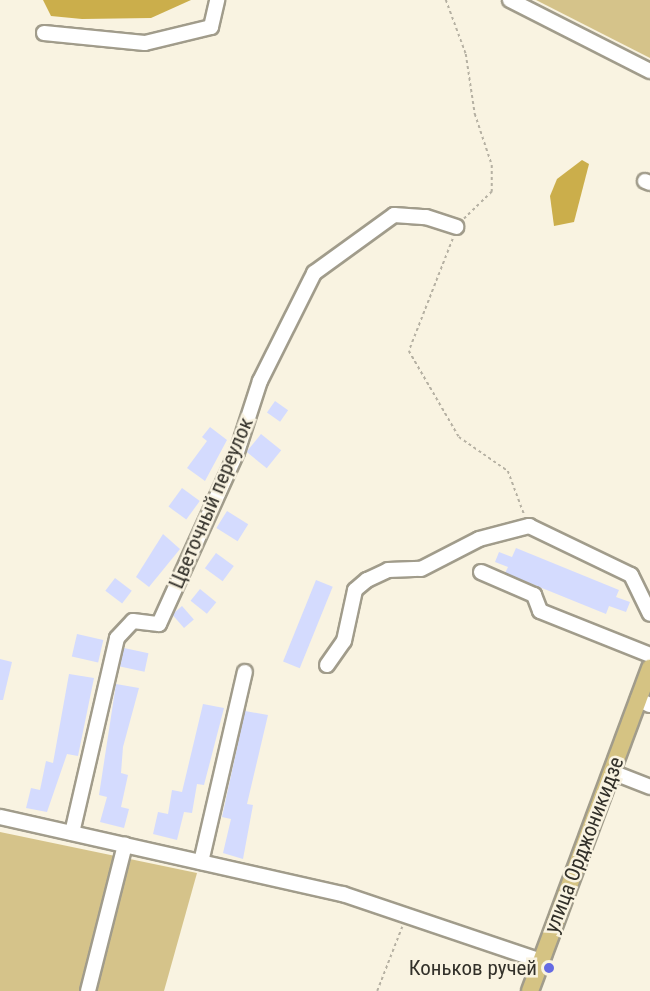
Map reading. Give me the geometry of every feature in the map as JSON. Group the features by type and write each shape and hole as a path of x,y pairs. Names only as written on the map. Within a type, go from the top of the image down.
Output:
{"main road":[{"name":"улица Орджоникидзе","path":"535,990 541,960 612,772 644,702 650,668"}],"street":[{"path":"44,33 145,43 211,27 217,0"},
{"path":"510,0 650,71"},
{"name":"Цветочный переулок","path":"72,833 117,638 133,621 159,624 237,452 260,381 314,273 394,215 426,216 456,227"},
{"path":"327,665 344,641 355,590 367,580 388,570 421,568 479,539 529,526 631,575 650,614"},
{"path":"481,572 534,595 540,611 650,655"},
{"path":"201,862 245,672"},
{"path":"612,772 650,788"},
{"path":"0,817 343,894 541,960"},
{"path":"88,991 125,845"}],"path":[{"path":"446,0 466,54 475,114 492,165 492,192 456,227 409,351 459,437 508,471 529,526"},
{"path":"377,991 407,915"}],"shaded area":[{"path":"43,0 191,0 151,18 82,19 51,16"},
{"path":"536,0 650,0 650,58"},
{"path":"582,160 589,164 574,222 554,226 550,196 557,179"},
{"path":"0,832 197,873 164,991 0,991"}],"building":[{"path":"275,401 288,410 280,422 267,412"},
{"path":"210,427 227,440 205,481 187,468 207,441 202,437"},
{"path":"261,434 281,450 267,468 247,452"},
{"path":"182,488 200,501 186,520 168,507"},
{"path":"227,511 248,524 238,541 216,528"},
{"path":"163,534 180,549 149,587 136,577"},
{"path":"516,548 619,590 616,597 630,602 626,612 609,606 606,614 505,573 508,567 495,562 499,552 512,557"},
{"path":"216,553 234,566 223,581 205,568"},
{"path":"115,578 132,591 122,603 105,591"},
{"path":"316,580 333,587 300,668 283,662"},
{"path":"200,589 216,602 207,614 191,601"},
{"path":"182,606 194,620 184,628 172,615"},
{"path":"77,634 103,640 98,662 72,656"},
{"path":"124,648 148,653 145,672 120,667"},
{"path":"0,659 12,662 3,700 0,700"},
{"path":"69,674 94,678 78,756 67,754 47,812 26,808 31,788 40,790 46,761 53,763"},
{"path":"116,684 139,688 123,747 121,773 128,775 121,807 129,809 124,828 100,822 107,797 99,795"},
{"path":"203,704 224,708 204,785 197,784 192,813 184,812 177,840 153,834 158,812 168,814 172,790 182,792"},
{"path":"245,711 268,715 247,804 253,805 243,859 223,853 231,819 222,817"}],"place":[{"name":"Коньков ручей","path":"549,968"}]}
